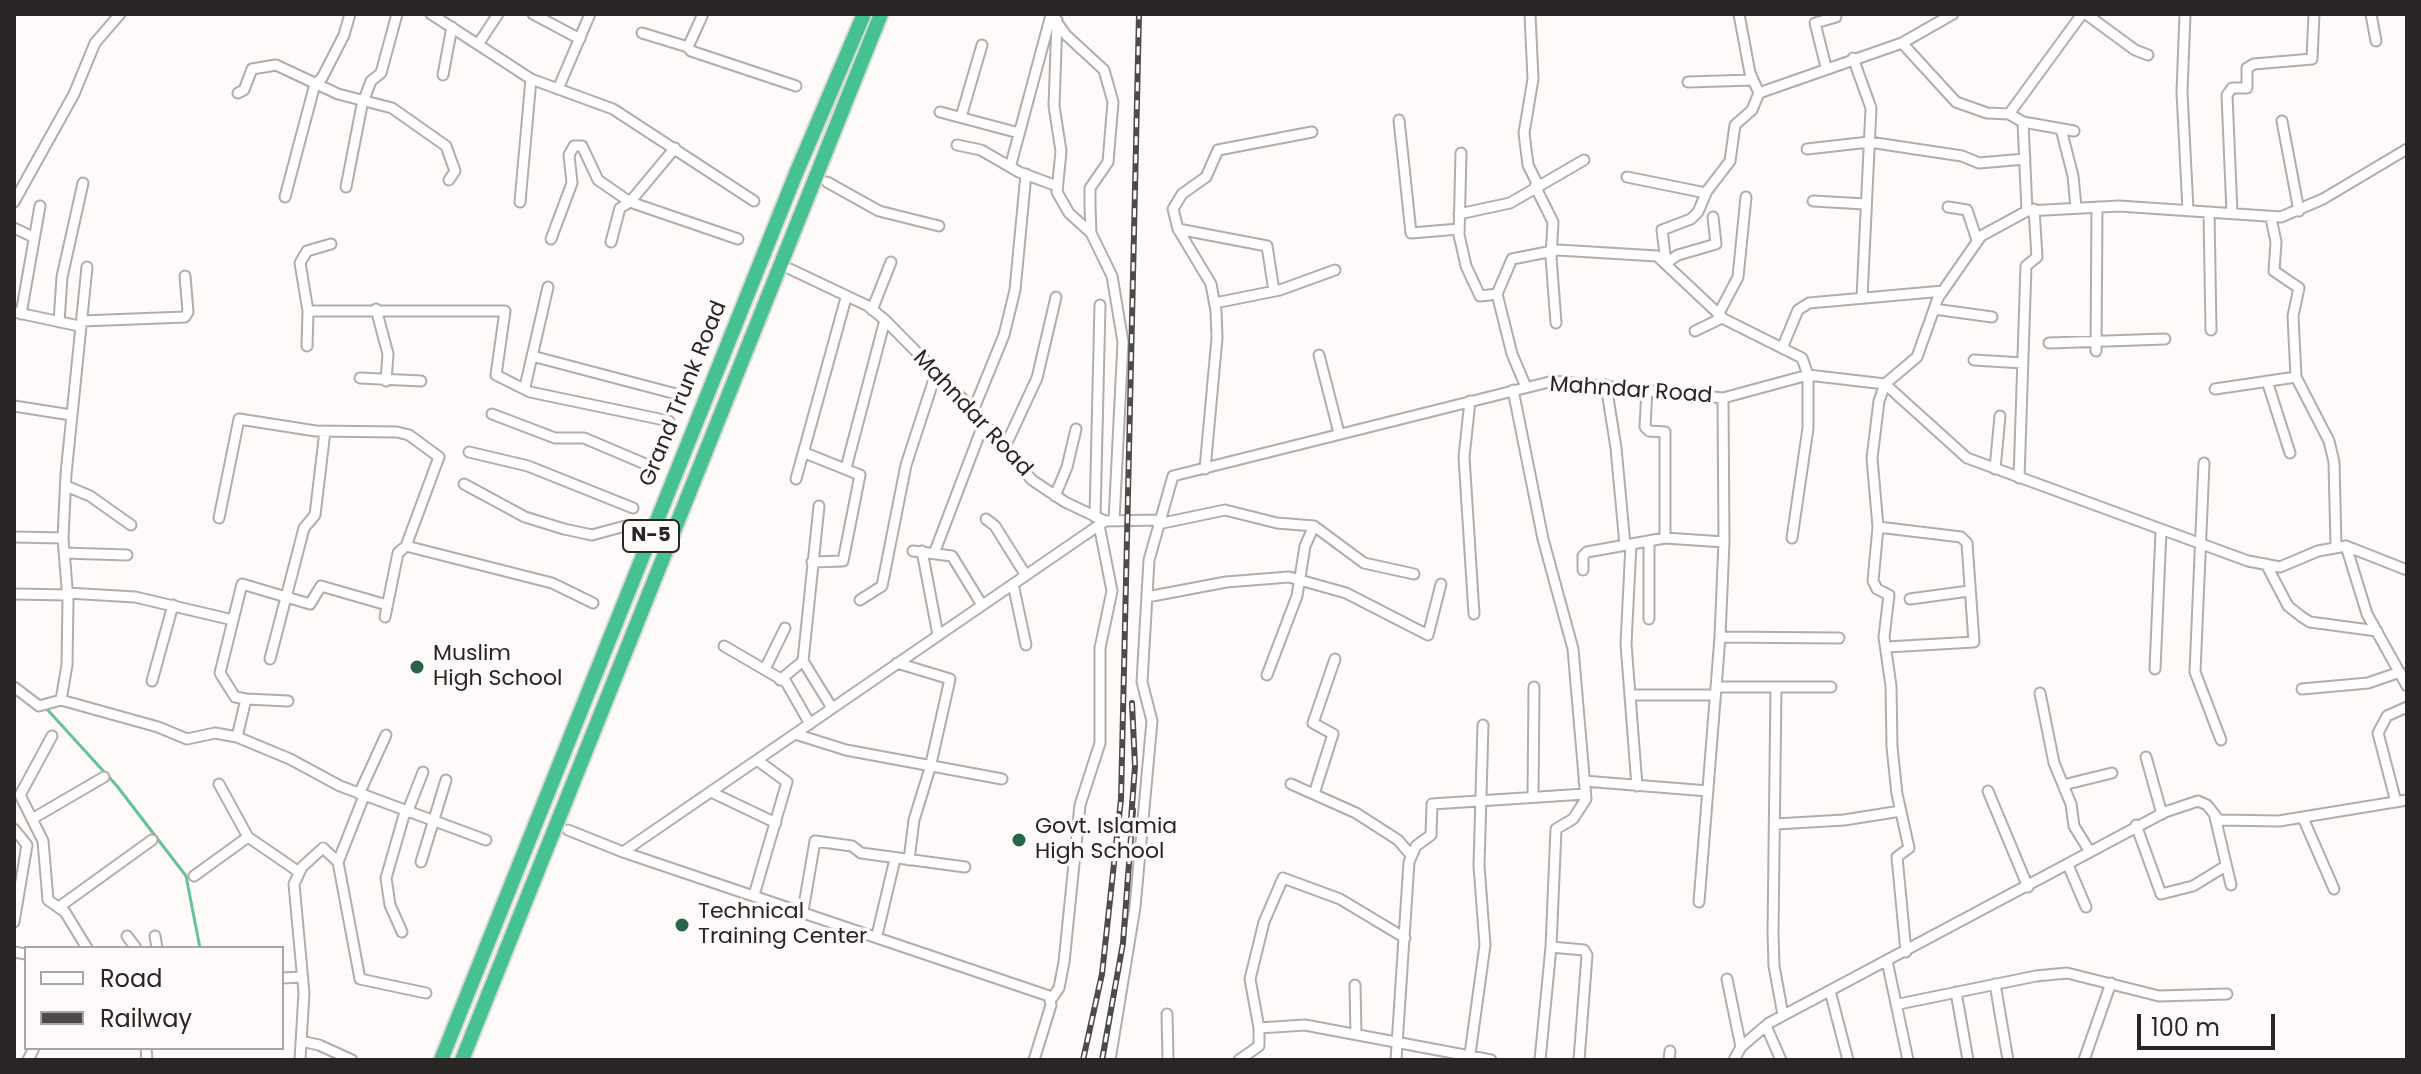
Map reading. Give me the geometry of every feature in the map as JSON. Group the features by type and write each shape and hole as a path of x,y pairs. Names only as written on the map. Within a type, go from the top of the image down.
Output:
{"highway":[{"name":"Grand Trunk Road","path":"441,1060 797,171 864,14"},
{"name":"Grand Trunk Road","path":"462,1060 822,180 881,14"},
{"path":"797,171 822,180"}],"street":[{"path":"14,202 74,94 95,43 120,14"},
{"path":"285,197 317,82 344,35 350,14"},
{"path":"346,187 363,101 371,81 381,73 397,14"},
{"path":"431,14 531,79 613,109 754,201"},
{"path":"479,43 498,14"},
{"path":"533,14 580,39"},
{"path":"558,89 590,14"},
{"path":"688,47 703,14"},
{"path":"1530,14 1533,79 1524,133 1528,165 1552,215 1556,323"},
{"path":"1739,14 1752,80 1759,93"},
{"path":"1666,263 1662,230 1691,219 1730,161 1735,125 1752,110 1759,93 1826,67 1902,43 1953,14"},
{"path":"2009,114 2084,14 2135,50 2148,55"},
{"path":"2185,14 2182,92 2188,210"},
{"path":"2232,213 2227,95 2232,88 2247,88 2247,68 2254,64 2312,59 2314,14"},
{"path":"2371,14 2376,41"},
{"path":"1011,164 1053,17"},
{"path":"623,852 1103,521 1123,342 1112,276 1091,233 1063,206 1057,186 1061,151 1054,106 1053,17"},
{"path":"1053,17 1066,35 1098,62 1111,89 1108,162 1090,188 1091,233"},
{"path":"1826,67 1815,23 1836,17"},
{"path":"443,75 452,27"},
{"path":"642,33 796,86"},
{"path":"1902,43 1956,102 1987,113 2009,114 2023,122 2074,131"},
{"path":"961,117 982,45"},
{"path":"1853,58 1871,108 1862,297"},
{"path":"238,93 244,90 252,69 260,65 276,65 334,92 396,110 418,129 439,139 453,160 455,171 449,180"},
{"path":"520,202 531,79"},
{"path":"1688,82 1752,80"},
{"path":"940,112 1019,133"},
{"path":"1399,120 1411,233 1459,229"},
{"path":"2282,121 2299,211"},
{"path":"2019,478 2026,266 2037,257 2023,122"},
{"path":"2061,129 2073,176 2076,207"},
{"path":"1205,469 1217,338 1215,303 1202,265 1178,229 1173,209 1182,194 1206,177 1218,150 1312,132"},
{"path":"1807,149 1869,142 1962,156 1979,163 2025,159"},
{"path":"551,239 572,183 569,155 576,144 585,151 598,180 630,202 738,239"},
{"path":"957,145 981,150 1026,174 1057,186"},
{"path":"611,242 620,208 630,202 675,148"},
{"path":"1906,952 1897,857 1909,848 1892,747 1884,637 1889,595 1877,589 1873,581 1878,527 1872,458 1877,414 1885,384 1917,357 1943,291 1977,240 2030,210 2097,207 2188,210 2271,218 2299,211 2407,149"},
{"path":"1461,153 1459,229 1471,282 1480,296 1497,294"},
{"path":"1459,214 1510,203 1536,185 1584,160"},
{"path":"973,411 1004,335 1015,290 1026,174"},
{"path":"1627,177 1706,193"},
{"path":"822,180 879,211 939,226"},
{"path":"59,322 62,277 83,183"},
{"path":"1695,331 1720,316 1738,277 1746,197"},
{"path":"1813,201 1865,204"},
{"path":"40,206 18,313 81,324 185,317 188,312 185,276"},
{"path":"1948,207 1967,210 1977,240"},
{"path":"2096,347 2097,207"},
{"path":"2209,212 2211,330"},
{"path":"1666,263 1678,255 1716,244 1713,217"},
{"path":"2271,218 2276,242 2274,271 2299,288 2292,335 2296,377 2329,441 2334,462 2341,546 2367,614 2407,686"},
{"path":"14,228 33,237"},
{"path":"1178,229 1267,246 1274,291"},
{"path":"307,346 308,311 302,257 307,251 331,244"},
{"path":"1526,387 1512,354 1497,294 1512,259 1552,251 1654,255 1720,316 1802,358 1808,375 1808,428 1792,538"},
{"path":"872,310 891,262"},
{"path":"58,702 67,665 63,538 71,415 87,267"},
{"name":"Mahndar Road","path":"790,269 872,310 885,320 973,411 1032,480 1103,521 1159,522 1170,479 1339,433 1553,381 1723,398 1808,375 1885,384"},
{"path":"1215,303 1274,291 1335,270"},
{"path":"525,387 548,287"},
{"path":"1783,346 1801,307 1862,297 1943,291"},
{"path":"1004,449 1037,378 1056,297"},
{"path":"796,479 846,298"},
{"path":"1034,1060 1052,998 1060,985 1075,878 1077,817 1100,743 1100,648 1112,591 1103,521 1100,305"},
{"path":"376,309 388,354 386,381"},
{"path":"1934,309 1992,317"},
{"path":"308,311 505,311 496,375 530,392 669,421"},
{"path":"846,468 885,320"},
{"path":"2049,343 2096,347 2165,339"},
{"path":"1319,355 1339,433"},
{"path":"532,356 680,395"},
{"path":"1974,360 2023,363"},
{"path":"860,600 882,586 906,465 936,373"},
{"path":"2215,389 2296,377"},
{"path":"360,378 421,381"},
{"path":"2267,381 2290,453"},
{"path":"1885,384 1967,458 2161,531 2280,567 2341,546 2407,570"},
{"path":"1606,385 1628,545 1626,644 1637,786"},
{"path":"1647,389 1645,427 1649,431 1665,432 1665,538"},
{"path":"1513,390 1543,539 1573,649 1585,794 1573,819 1556,829 1551,947 1540,1060"},
{"path":"1699,902 1720,637 1724,542 1723,398"},
{"path":"1470,401 1464,457 1474,614"},
{"path":"14,406 71,415"},
{"path":"492,414 555,438 584,438 650,466"},
{"path":"1995,469 2000,416"},
{"path":"219,518 239,419 325,431 405,434 439,457 406,546 398,553 385,617"},
{"path":"935,551 983,425"},
{"path":"1055,496 1076,429"},
{"path":"270,659 304,528 315,515 325,431"},
{"path":"469,452 528,466 633,508"},
{"path":"805,453 860,475 843,561 812,562"},
{"path":"2204,463 2206,482 2199,544 2195,672 2221,740"},
{"path":"464,484 525,517 564,529 592,535 625,526"},
{"path":"66,486 90,496 131,525"},
{"path":"819,506 803,661 832,708"},
{"path":"1110,1060 1135,907 1152,721 1142,682 1149,560 1159,522 1225,510 1277,523 1314,526 1364,563 1414,574"},
{"path":"986,519 995,526 1025,574"},
{"path":"1267,675 1301,579 1305,546 1314,526"},
{"path":"1878,527 1965,538 1974,642 1887,647"},
{"path":"2155,669 2161,531"},
{"path":"14,537 63,538"},
{"path":"1583,570 1583,556 1587,552 1665,538 1724,542"},
{"path":"1649,541 1649,619"},
{"path":"406,546 552,583 593,603"},
{"path":"938,635 918,551 935,551 952,556 982,605"},
{"path":"64,553 127,555"},
{"path":"2266,564 2288,606 2310,622 2377,631"},
{"path":"1147,597 1267,577 1301,579 1346,593 1428,635 1441,584"},
{"path":"288,701 235,697 220,673 242,584 310,604 321,586 387,605"},
{"path":"1013,584 1026,645"},
{"path":"1910,599 1969,591"},
{"path":"14,594 135,597 233,620"},
{"path":"152,681 173,605"},
{"path":"766,667 785,628"},
{"path":"1720,637 1839,638"},
{"path":"724,646 766,667 786,682 810,724"},
{"path":"1314,794 1333,734 1313,723 1335,659"},
{"path":"780,680 803,661"},
{"path":"897,663 949,677 930,768 914,820 909,860"},
{"path":"2302,689 2368,683 2400,672"},
{"path":"14,687 39,706 58,702 158,727 187,739 215,733 237,737 361,795 486,840"},
{"path":"1533,796 1534,687"},
{"path":"1776,687 1774,966 1783,1015"},
{"path":"1630,695 1831,687"},
{"path":"2040,693 2054,763 2074,826 2090,852"},
{"path":"237,737 246,699"},
{"path":"2215,817 2225,822 2303,818 2402,801 2378,733 2387,716 2407,707"},
{"path":"1470,1054 1485,945 1479,866 1483,725"},
{"path":"795,734 846,750 1002,779"},
{"path":"386,735 338,862 360,979 426,993"},
{"path":"52,736 21,789 43,841 48,900 59,907 86,946"},
{"path":"2146,757 2162,814"},
{"path":"754,895 787,782 757,760"},
{"path":"402,932 390,905 386,878 406,812 423,772"},
{"path":"2063,785 2112,773"},
{"path":"32,819 104,777"},
{"path":"421,862 446,780"},
{"path":"1584,781 1708,791"},
{"path":"219,784 248,837 299,872"},
{"path":"1291,784 1356,813 1398,840 1410,854 1400,1041 1396,1060"},
{"path":"1988,791 2028,887"},
{"path":"711,792 776,823"},
{"path":"1410,854 1431,835 1434,802 1585,794"},
{"path":"1734,1060 1741,1047 1783,1015 2028,887 2136,825 2198,801 2207,805 2215,817 2224,867 2231,885"},
{"path":"1776,824 1844,820 1901,811"},
{"path":"2303,818 2334,889"},
{"path":"2136,825 2161,894 2193,886 2224,867"},
{"path":"14,829 27,845 14,922"},
{"path":"568,830 623,852 877,935 1052,998"},
{"path":"194,876 248,837"},
{"path":"59,907 152,840"},
{"path":"803,911 815,841 852,846 861,853 895,859 965,867"},
{"path":"300,1060 302,977 294,884 299,872 323,848 338,862"},
{"path":"877,935 895,859"},
{"path":"2068,865 2086,907"},
{"path":"1239,1060 1259,1046 1250,979 1264,922 1283,878 1340,899 1405,938"},
{"path":"127,936 134,946"},
{"path":"155,936 157,946"},
{"path":"1551,947 1584,950 1587,955 1579,1060"},
{"path":"1887,961 1899,1004 1908,1060"},
{"path":"1899,1004 2067,973 2159,996 2227,994"},
{"path":"284,978 302,977"},
{"path":"1727,979 1741,1047"},
{"path":"2084,1060 2111,983"},
{"path":"1995,984 2008,1060"},
{"path":"1355,985 1356,1034"},
{"path":"1830,991 1848,1060"},
{"path":"1956,992 1968,1060"},
{"path":"1167,1014 1168,1060"},
{"path":"1259,1028 1305,1025 1484,1059"},
{"path":"1766,1026 1781,1060"},
{"path":"301,1041 319,1045 352,1060"},
{"path":"1437,1060 1438,1048"}],"waterway":[{"path":"45,707 117,786 186,876 200,946"}],"railway":[{"path":"1083,1060 1102,974 1121,799 1139,14"},
{"path":"1131,819 1135,766 1132,703"},
{"path":"1102,1060 1123,943 1133,810"}],"place":[{"name":"Muslim High School","path":"417,667"},
{"name":"Govt. Islamia High School","path":"1019,840"},
{"name":"Technical Training Center","path":"682,925"}]}
